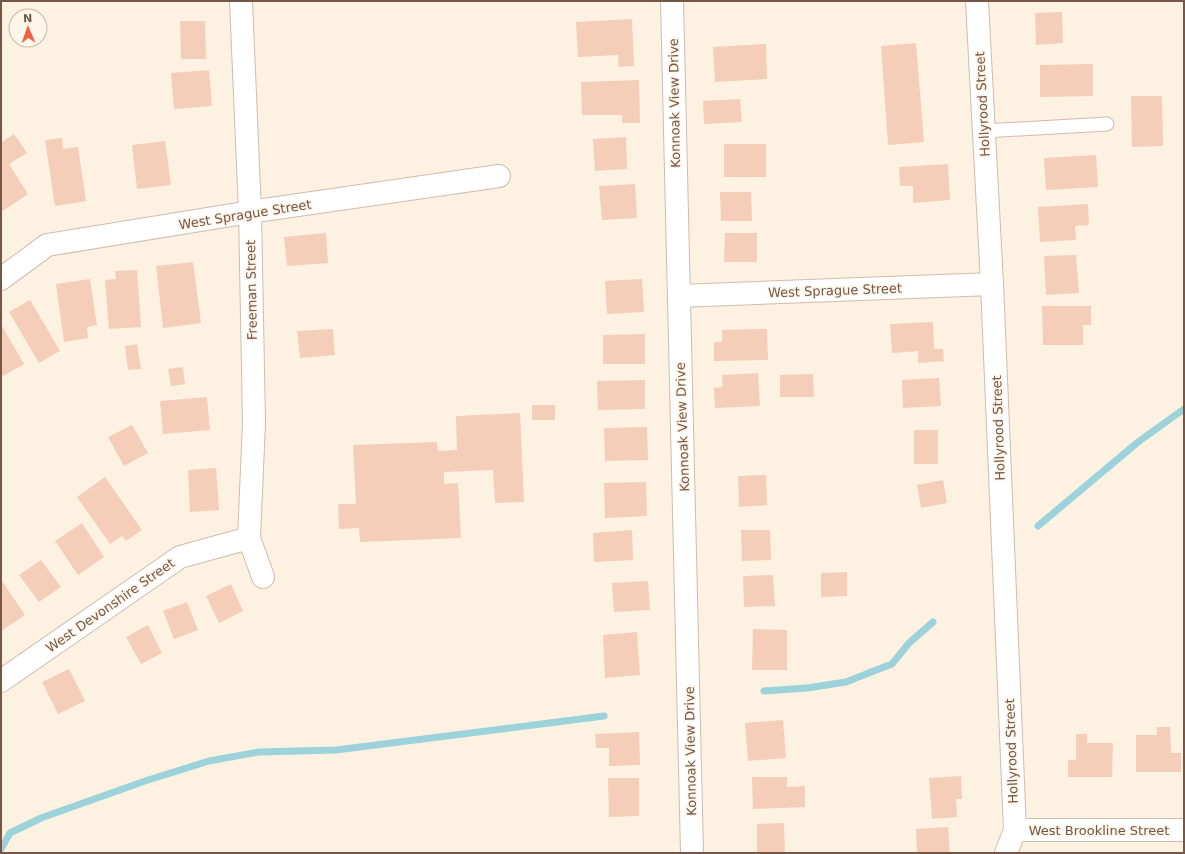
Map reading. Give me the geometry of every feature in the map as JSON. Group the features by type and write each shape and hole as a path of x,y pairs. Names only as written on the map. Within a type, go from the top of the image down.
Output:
{"street":[{"name":"Freeman Street","path":"241,1 250,212 254,423 249,538 263,577"},
{"name":"Konnoak View Drive","path":"672,1 692,853"},
{"name":"Hollyrood Street","path":"977,1 992,284 1015,830 1006,853"},
{"name":"West Sprague Street","path":"1,279 47,246 250,212 499,176"},
{"name":"West Sprague Street","path":"679,296 992,284"},
{"name":"West Devonshire Street","path":"1,681 180,557 249,538"},
{"name":"West Brookline Street","path":"1015,830 1184,830"}],"lane":[{"path":"984,131 1106,124"}],"building":[{"path":"1062,12 1063,43 1036,45 1035,13"},
{"path":"632,19 634,66 619,67 618,55 578,57 576,22"},
{"path":"180,21 205,21 206,59 181,59"},
{"path":"916,43 924,142 888,145 881,46"},
{"path":"766,44 767,79 715,82 713,47"},
{"path":"1093,64 1093,96 1040,97 1040,65"},
{"path":"209,70 212,106 174,109 171,73"},
{"path":"639,80 640,123 622,123 622,115 582,115 581,82"},
{"path":"1131,96 1162,96 1163,146 1132,147"},
{"path":"740,99 742,122 704,124 703,101"},
{"path":"14,134 27,153 9,164 28,194 1,212 1,143"},
{"path":"626,137 627,169 595,171 593,139"},
{"path":"62,138 63,149 78,147 86,201 55,206 45,140"},
{"path":"165,141 171,185 137,189 132,145"},
{"path":"724,144 766,144 766,177 724,177"},
{"path":"1096,155 1098,187 1046,190 1044,158"},
{"path":"948,164 950,200 913,203 913,186 900,186 899,167"},
{"path":"635,184 637,218 602,220 599,186"},
{"path":"720,192 751,192 752,221 721,221"},
{"path":"1088,204 1089,225 1075,226 1076,240 1040,242 1038,207"},
{"path":"326,233 328,263 287,266 284,237"},
{"path":"725,233 757,233 757,262 724,262"},
{"path":"1076,255 1079,293 1046,295 1044,256"},
{"path":"193,262 201,323 163,328 156,266"},
{"path":"137,270 141,327 109,329 105,280 116,279 115,271"},
{"path":"90,279 97,325 87,327 88,338 64,342 56,284"},
{"path":"642,279 644,312 607,314 605,281"},
{"path":"30,300 60,351 39,363 9,312"},
{"path":"1042,306 1091,306 1091,325 1083,325 1083,345 1043,345"},
{"path":"933,322 934,349 943,349 944,361 918,363 918,351 892,353 890,324"},
{"path":"2,326 24,364 3,376 1,372"},
{"path":"333,329 335,355 300,358 297,331"},
{"path":"767,329 768,360 714,361 714,342 722,342 722,330"},
{"path":"645,334 645,364 603,364 603,335"},
{"path":"137,344 141,369 128,370 125,346"},
{"path":"183,367 185,384 171,386 168,369"},
{"path":"758,373 760,406 715,408 714,388 723,387 722,375"},
{"path":"813,374 814,397 780,397 780,375"},
{"path":"939,378 941,406 903,408 902,380"},
{"path":"645,380 645,409 598,410 597,381"},
{"path":"207,397 210,430 163,434 160,401"},
{"path":"532,405 555,405 555,420 532,420"},
{"path":"520,413 524,502 495,503 493,470 444,472 444,484 458,483 461,538 360,542 359,528 339,529 338,504 356,504 353,445 437,442 438,451 457,450 456,416"},
{"path":"132,425 148,453 124,466 108,437"},
{"path":"647,427 648,460 605,461 604,428"},
{"path":"914,430 938,430 938,464 914,464"},
{"path":"216,468 219,510 190,512 188,470"},
{"path":"766,475 767,505 739,507 738,476"},
{"path":"105,477 142,530 126,541 122,536 110,544 77,497"},
{"path":"943,480 947,503 921,508 917,485"},
{"path":"646,482 647,516 605,518 604,483"},
{"path":"82,523 104,557 78,575 55,541"},
{"path":"632,530 633,560 594,562 593,533"},
{"path":"741,530 770,530 771,560 742,561"},
{"path":"41,560 61,587 39,602 19,575"},
{"path":"847,572 847,596 821,597 821,573"},
{"path":"773,575 775,606 744,607 743,576"},
{"path":"1,581 25,615 1,631"},
{"path":"648,581 650,610 614,612 612,583"},
{"path":"231,584 243,611 219,623 206,596"},
{"path":"187,602 198,630 174,639 163,611"},
{"path":"148,625 162,653 141,664 126,637"},
{"path":"753,629 787,630 787,670 752,670"},
{"path":"637,632 640,675 605,678 603,635"},
{"path":"69,669 85,701 58,714 42,682"},
{"path":"783,720 786,758 748,761 745,723"},
{"path":"1157,727 1170,727 1171,753 1181,753 1181,772 1136,772 1136,735 1157,735"},
{"path":"639,732 640,765 609,766 609,748 596,748 595,734"},
{"path":"1076,734 1087,734 1087,743 1113,743 1112,777 1068,777 1068,760 1076,760"},
{"path":"961,776 962,799 956,799 957,817 932,819 929,778"},
{"path":"752,777 787,777 787,787 805,786 805,807 753,809"},
{"path":"608,778 639,778 639,816 609,817"},
{"path":"784,823 785,853 757,853 757,824"},
{"path":"948,827 950,853 917,853 916,829"}],"waterway":[{"path":"1038,526 1138,442 1184,409"},
{"path":"764,691 807,688 846,682 892,664 909,643 933,622"},
{"path":"1,849 10,833 41,818 145,781 209,761 259,752 336,750 604,716"}]}
